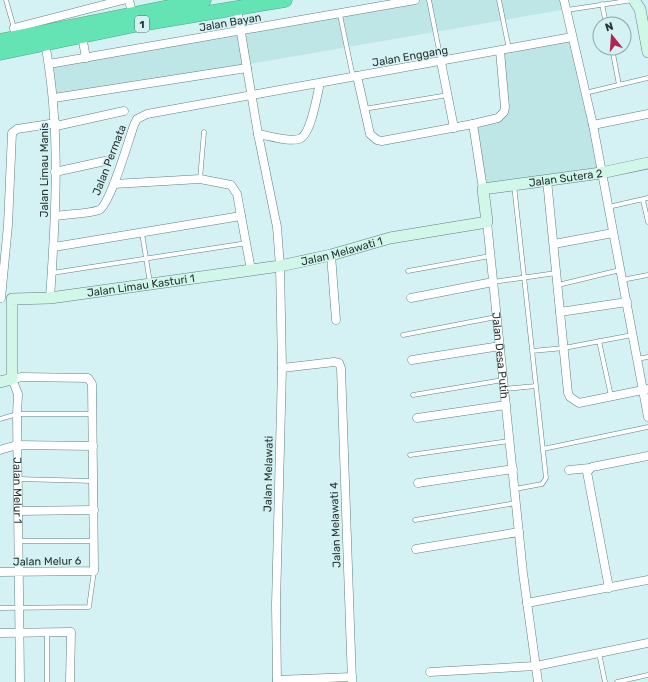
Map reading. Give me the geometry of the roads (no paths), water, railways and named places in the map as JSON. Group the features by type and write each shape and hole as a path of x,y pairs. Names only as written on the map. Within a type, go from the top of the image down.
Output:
{"highway":[{"name":"1","path":"0,41 15,32 130,7 204,0"},
{"name":"1","path":"0,53 135,25 285,0"}],"street":[{"path":"15,32 123,0"},
{"name":"Jalan Bayan","path":"49,64 340,15 415,0"},
{"path":"564,0 593,125 632,335 645,390 648,417"},
{"path":"637,2 648,51"},
{"name":"Jalan Melawati","path":"237,9 258,134 277,227 280,266 282,368 277,596 277,681"},
{"path":"82,36 86,58"},
{"name":"Jalan Enggang","path":"252,95 509,50 572,37"},
{"name":"Jalan Limau Manis","path":"45,44 54,98 56,124 55,222 50,298"},
{"path":"355,77 370,134 377,140 382,141 454,128 498,118 504,112 500,51"},
{"path":"441,62 454,128"},
{"path":"54,98 247,68"},
{"path":"258,134 292,139 302,137 308,130 320,83"},
{"name":"Jalan Permata","path":"55,222 98,210 104,205 114,184 134,125 141,116 154,112 252,95"},
{"path":"4,299 12,133 17,129 124,112"},
{"path":"593,125 648,114"},
{"name":"Jalan Desa Putih","path":"473,124 487,222 519,532 538,682"},
{"path":"55,172 105,161"},
{"name":"Jalan Sutera 2","path":"483,189 601,173 648,163"},
{"path":"114,184 200,179 231,185 237,194 251,270"},
{"path":"548,180 568,393 570,397 579,403 645,390"},
{"path":"54,247 142,232 240,210"},
{"name":"Jalan Melawati 1","path":"280,266 332,255 375,242 403,236 487,222"},
{"path":"554,244 613,233"},
{"path":"332,255 336,320"},
{"name":"Jalan Limau Kasturi 1","path":"4,299 50,298 280,266"},
{"path":"411,298 493,282"},
{"name":"Jalan Melur 1","path":"4,299 12,379 18,394 17,445 20,682"},
{"path":"560,312 627,302"},
{"path":"412,360 500,346"},
{"name":"Jalan Melawati 4","path":"282,368 334,362 339,363 341,368 352,680"},
{"path":"0,382 22,377 86,378 91,380 93,414 94,571"},
{"path":"417,418 506,405"},
{"path":"0,450 17,445 93,446"},
{"path":"569,470 590,468 648,456"},
{"path":"590,468 587,474 609,588"},
{"path":"418,483 513,469"},
{"path":"18,511 94,510"},
{"path":"416,549 519,532"},
{"name":"Jalan Melur 6","path":"0,572 94,571"},
{"path":"527,603 648,580"},
{"path":"0,633 71,632 70,682"},
{"path":"430,672 536,666 648,643"},
{"path":"277,681 352,680"}],"lane":[{"path":"6,0 15,32"},
{"path":"429,0 441,62"},
{"path":"499,0 509,50"},
{"path":"566,10 602,4 637,2"},
{"path":"602,4 604,16"},
{"path":"340,15 355,77"},
{"path":"614,56 619,85"},
{"path":"585,93 648,78"},
{"path":"364,109 448,95"},
{"path":"200,179 204,132"},
{"path":"514,184 543,449 545,482 542,484 515,489"},
{"path":"608,207 646,199 648,222"},
{"path":"142,232 150,283"},
{"path":"52,273 247,243"},
{"path":"408,271 490,256"},
{"path":"558,285 620,270"},
{"path":"493,282 556,273"},
{"path":"622,280 648,275"},
{"path":"404,335 497,317"},
{"path":"532,351 564,348 632,335"},
{"path":"599,341 611,396"},
{"path":"637,359 648,357"},
{"path":"413,395 503,380"},
{"path":"504,389 536,386"},
{"path":"0,419 17,414 93,414"},
{"path":"543,449 648,427"},
{"path":"410,455 510,441"},
{"path":"18,479 93,481"},
{"path":"415,520 516,503"},
{"path":"18,541 94,541"},
{"path":"0,608 89,607 94,571"},
{"path":"47,632 47,682"},
{"path":"599,653 605,682"},
{"path":"617,682 648,675"}]}
